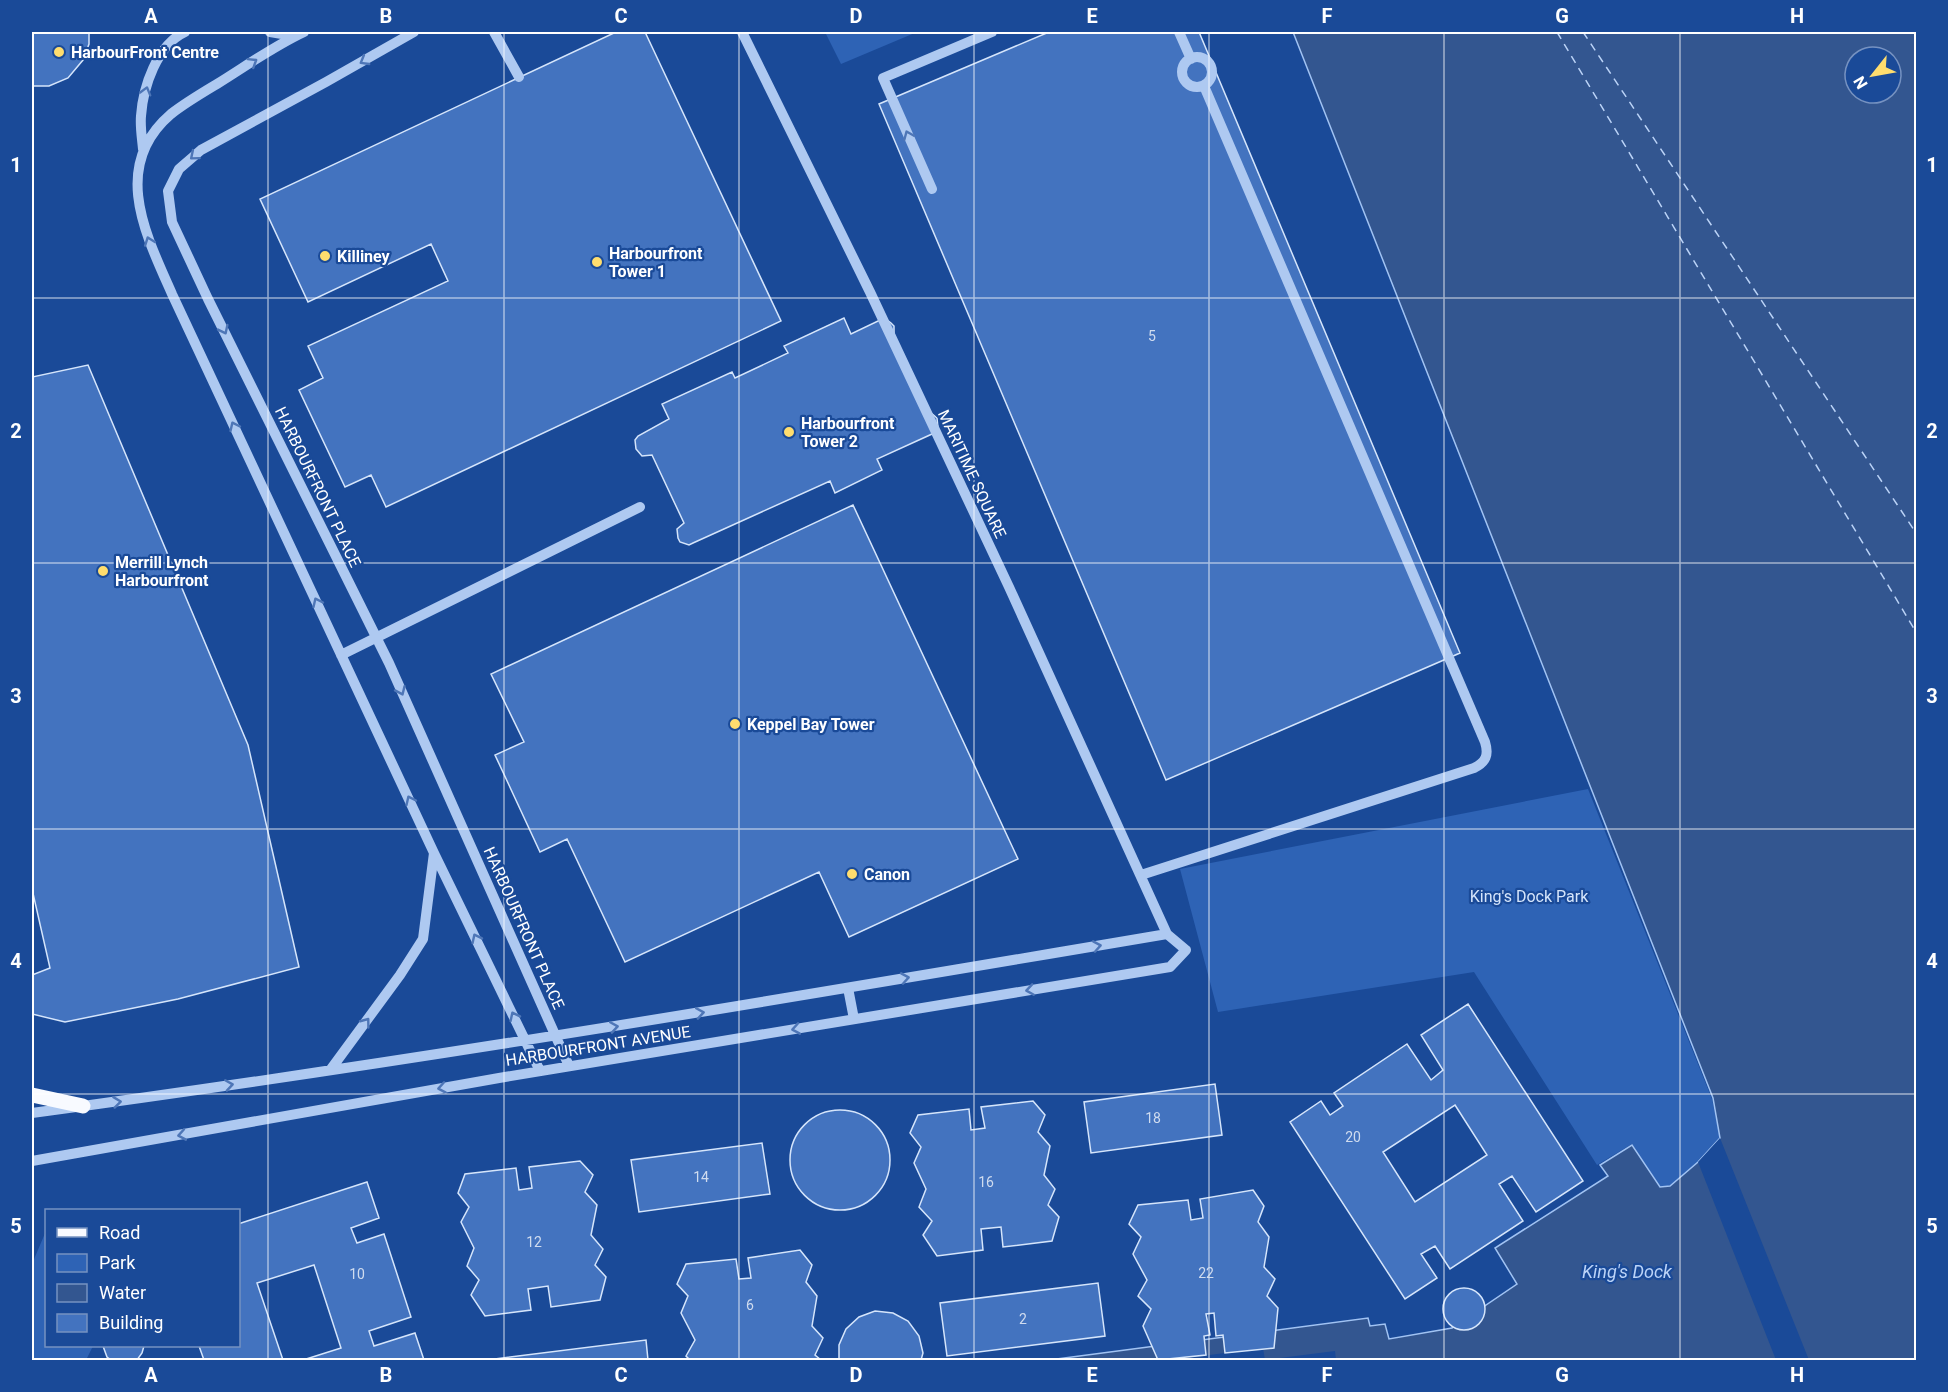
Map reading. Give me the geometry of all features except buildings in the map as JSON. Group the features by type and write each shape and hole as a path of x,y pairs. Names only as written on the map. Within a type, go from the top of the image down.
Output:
{"main road":[{"path":"32,1095 83,1106"}],"street":[{"path":"185,32 168,45 150,76 143,98 141,119 143,149 136,183 141,218 151,248 434,854 540,1071"},
{"path":"270,32 299,34"},
{"name":"HARBOURFRONT PLACE","path":"414,32 201,150 179,170 168,190 172,222 394,674 569,1066"},
{"path":"494,32 519,77"},
{"name":"MARITIME SQUARE","path":"742,32 870,292 1167,934 1186,950 1170,967"},
{"path":"932,189 884,78 992,32"},
{"path":"1179,32 1191,59"},
{"path":"143,149 156,129 172,114 299,34"},
{"path":"1198,57 1210,66 1212,73 1210,81 1204,86 1189,85 1184,79 1182,71 1191,59 1198,57"},
{"path":"1141,875 1474,768 1483,763 1487,756 1485,742 1204,86"},
{"path":"341,655 640,507"},
{"path":"331,1069 423,939 434,854"},
{"name":"HARBOURFRONT AVENUE","path":"32,1113 150,1098 331,1069 526,1042 1167,934"},
{"name":"HARBOURFRONT AVENUE","path":"32,1161 569,1066 1170,967"},
{"path":"848,988 854,1019"}],"green space":[{"path":"825,32 917,32 841,64"},
{"name":"King's Dock Park","path":"1588,789 1712,1099 1720,1138 1698,1162 1670,1186 1660,1187 1632,1144 1597,1165 1474,972 1218,1012 1180,869"},
{"path":"45,1233 45,1347 92,1347 86,1360 32,1360 32,1264"}],"water":[{"name":"King's Dock","path":"1293,32 1916,32 1916,1360 1049,1360 1368,1318 1370,1326 1385,1324 1389,1339 1452,1328 1517,1284 1495,1248 1608,1176 1600,1165 1632,1145 1660,1187 1670,1186 1698,1162 1720,1138 1713,1098"}],"pier":[{"path":"1720,1138 1809,1360 1776,1360 1698,1162"},
{"path":"1263,1348 1265,1360 1171,1360"},
{"path":"1335,1351 1336,1360 1265,1360"}],"ferry route":[{"path":"1557,32 1916,632"},
{"path":"1583,32 1916,533"}],"place":[{"name":"HarbourFront Centre","path":"59,52"},
{"name":"Killiney","path":"325,256"},
{"name":"Harbourfront Tower 1","path":"597,262"},
{"name":"Harbourfront Tower 2","path":"789,432"},
{"name":"Merrill Lynch Harbourfront","path":"103,571"},
{"name":"Keppel Bay Tower","path":"735,724"},
{"name":"Canon","path":"852,874"}]}
